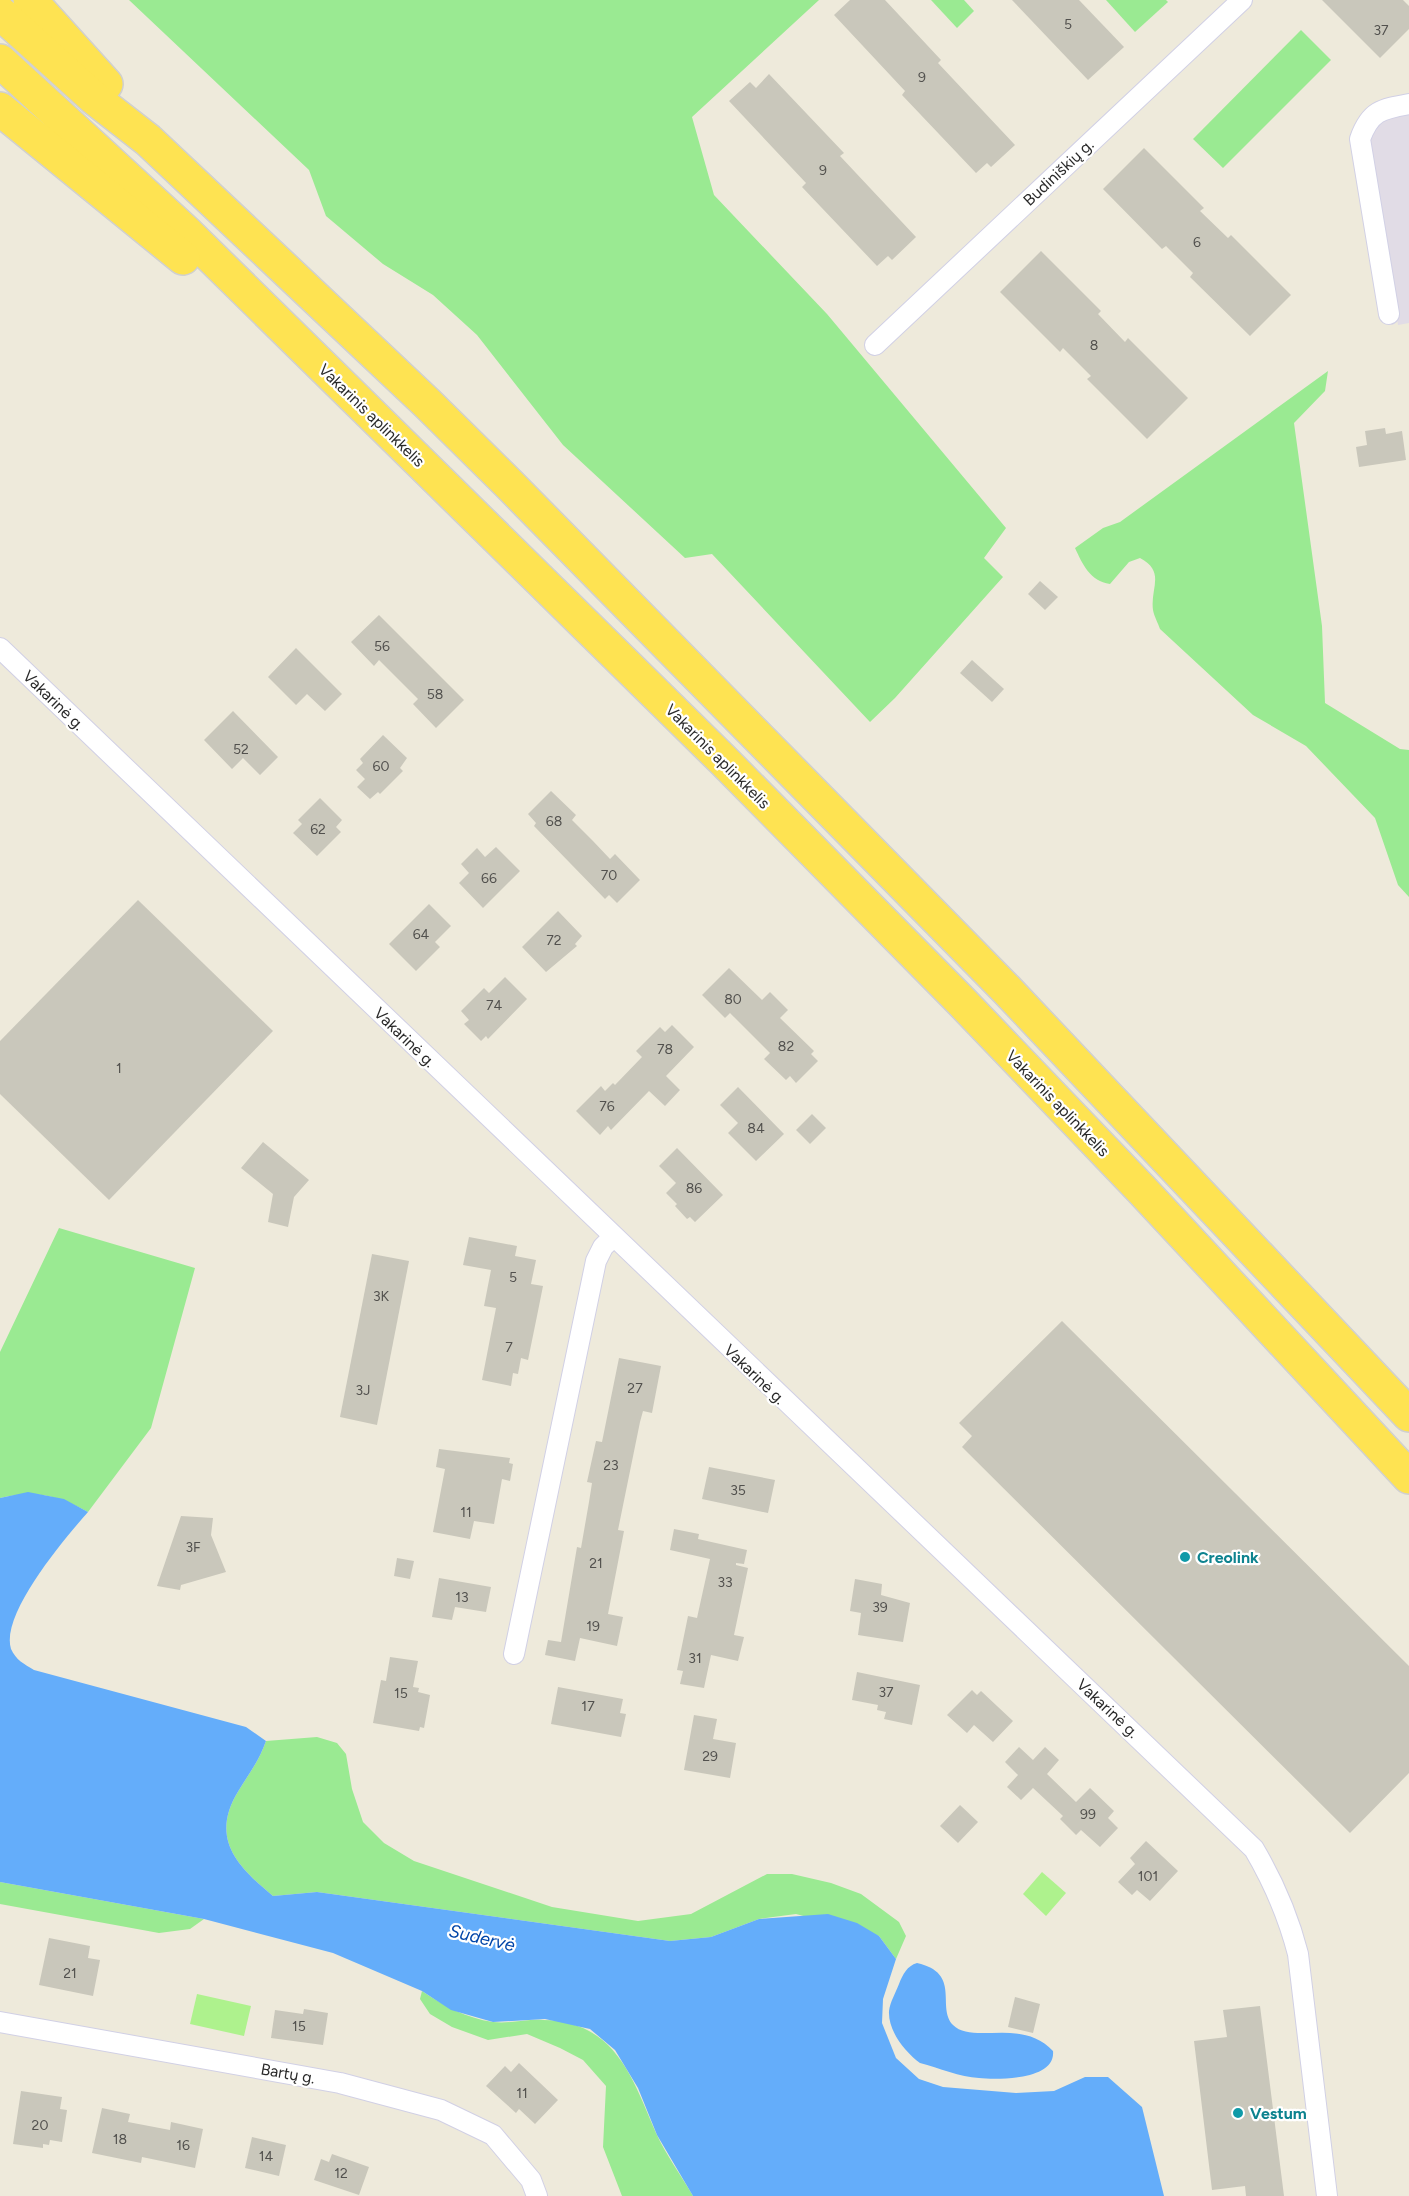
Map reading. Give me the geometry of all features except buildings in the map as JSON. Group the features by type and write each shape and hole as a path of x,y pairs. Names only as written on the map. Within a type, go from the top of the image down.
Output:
{"highway":[{"path":"30,0 109,87 148,140"},
{"path":"0,13 94,98 148,140 427,403 808,785 1181,1171 1409,1415"},
{"name":"Vakarinis aplinkkelis","path":"0,61 188,234 271,318 375,416 665,702 961,1001 1143,1190 1409,1477"},
{"path":"0,109 196,268 271,318"}],"street":[{"name":"Budiniškių g.","path":"875,345 1242,0"},
{"path":"1389,314 1360,139 1370,119 1379,110 1409,104"},
{"name":"Vakarinė g.","path":"0,648 1254,1849 1277,1890 1290,1923 1298,1954 1327,2196"},
{"path":"514,1654 596,1261 603,1247 613,1237"},
{"name":"Bartų g.","path":"0,2022 340,2083 441,2110 469,2121 493,2135 531,2180 537,2196"}],"shaded area":[{"path":"1409,113 1409,323 1398,325 1369,145 1373,129 1385,117"}],"green space":[{"path":"129,0 819,0 692,117 714,195 827,314 1006,528 984,558 1003,577 895,698 870,722 712,554 685,558 563,445 477,335 433,295 383,264 326,216 309,170"},
{"path":"931,0 964,0 974,11 957,28"},
{"path":"1106,0 1166,0 1168,2 1135,32"},
{"path":"1301,30 1331,60 1223,168 1193,139"},
{"path":"1328,371 1325,391 1294,423 1322,626 1325,703 1400,749 1409,750 1409,897 1398,885 1375,818 1306,746 1253,715 1160,629 1153,610 1155,575 1148,563 1140,558 1129,562 1110,584 1092,576 1075,548 1103,528 1120,522"},
{"path":"59,1228 195,1268 151,1428 88,1512 56,1498 35,1494 0,1498 0,1352"},
{"path":"317,1737 337,1743 346,1754 352,1789 363,1822 384,1843 414,1861 552,1907 638,1921 691,1914 767,1874 792,1874 831,1883 861,1894 899,1922 906,1936 896,1959 879,1936 796,1914 759,1919 711,1937 670,1941 317,1892 273,1896 248,1874 231,1850 227,1837 230,1807 266,1741"},
{"path":"1042,1872 1066,1893 1046,1916 1023,1894"},
{"path":"0,1882 204,1919 190,1929 159,1933 0,1904"},
{"path":"422,1991 474,2018 499,2022 543,2020 568,2023 588,2030 604,2041 629,2073 660,2141 693,2196 622,2196 603,2147 606,2086 583,2060 527,2034 488,2040 452,2027 430,2014 420,1999"},
{"path":"197,1994 251,2006 244,2036 190,2024"}],"water":[{"name":"Sudervė","path":"28,1492 64,1499 88,1512 51,1557 25,1597 15,1616 10,1634 13,1653 34,1670 246,1727 266,1741 230,1807 227,1837 231,1850 248,1874 273,1896 317,1892 670,1941 711,1937 759,1919 828,1914 857,1923 879,1936 896,1959 883,1999 882,2023 896,2058 919,2079 943,2087 1016,2093 1054,2091 1085,2077 1108,2077 1142,2107 1164,2196 693,2196 657,2135 638,2088 615,2050 590,2029 545,2019 493,2022 451,2010 422,1991 333,1953 204,1919 0,1882 0,1498"},
{"path":"917,1963 931,1968 944,1982 948,2018 953,2025 973,2033 1027,2035 1041,2041 1053,2051 1051,2061 1036,2073 999,2079 964,2076 920,2063 894,2033 889,2019 892,2001 904,1974 908,1968"}],"place":[{"name":"Creolink","path":"1185,1557"},
{"name":"Vestum","path":"1238,2113"}]}
